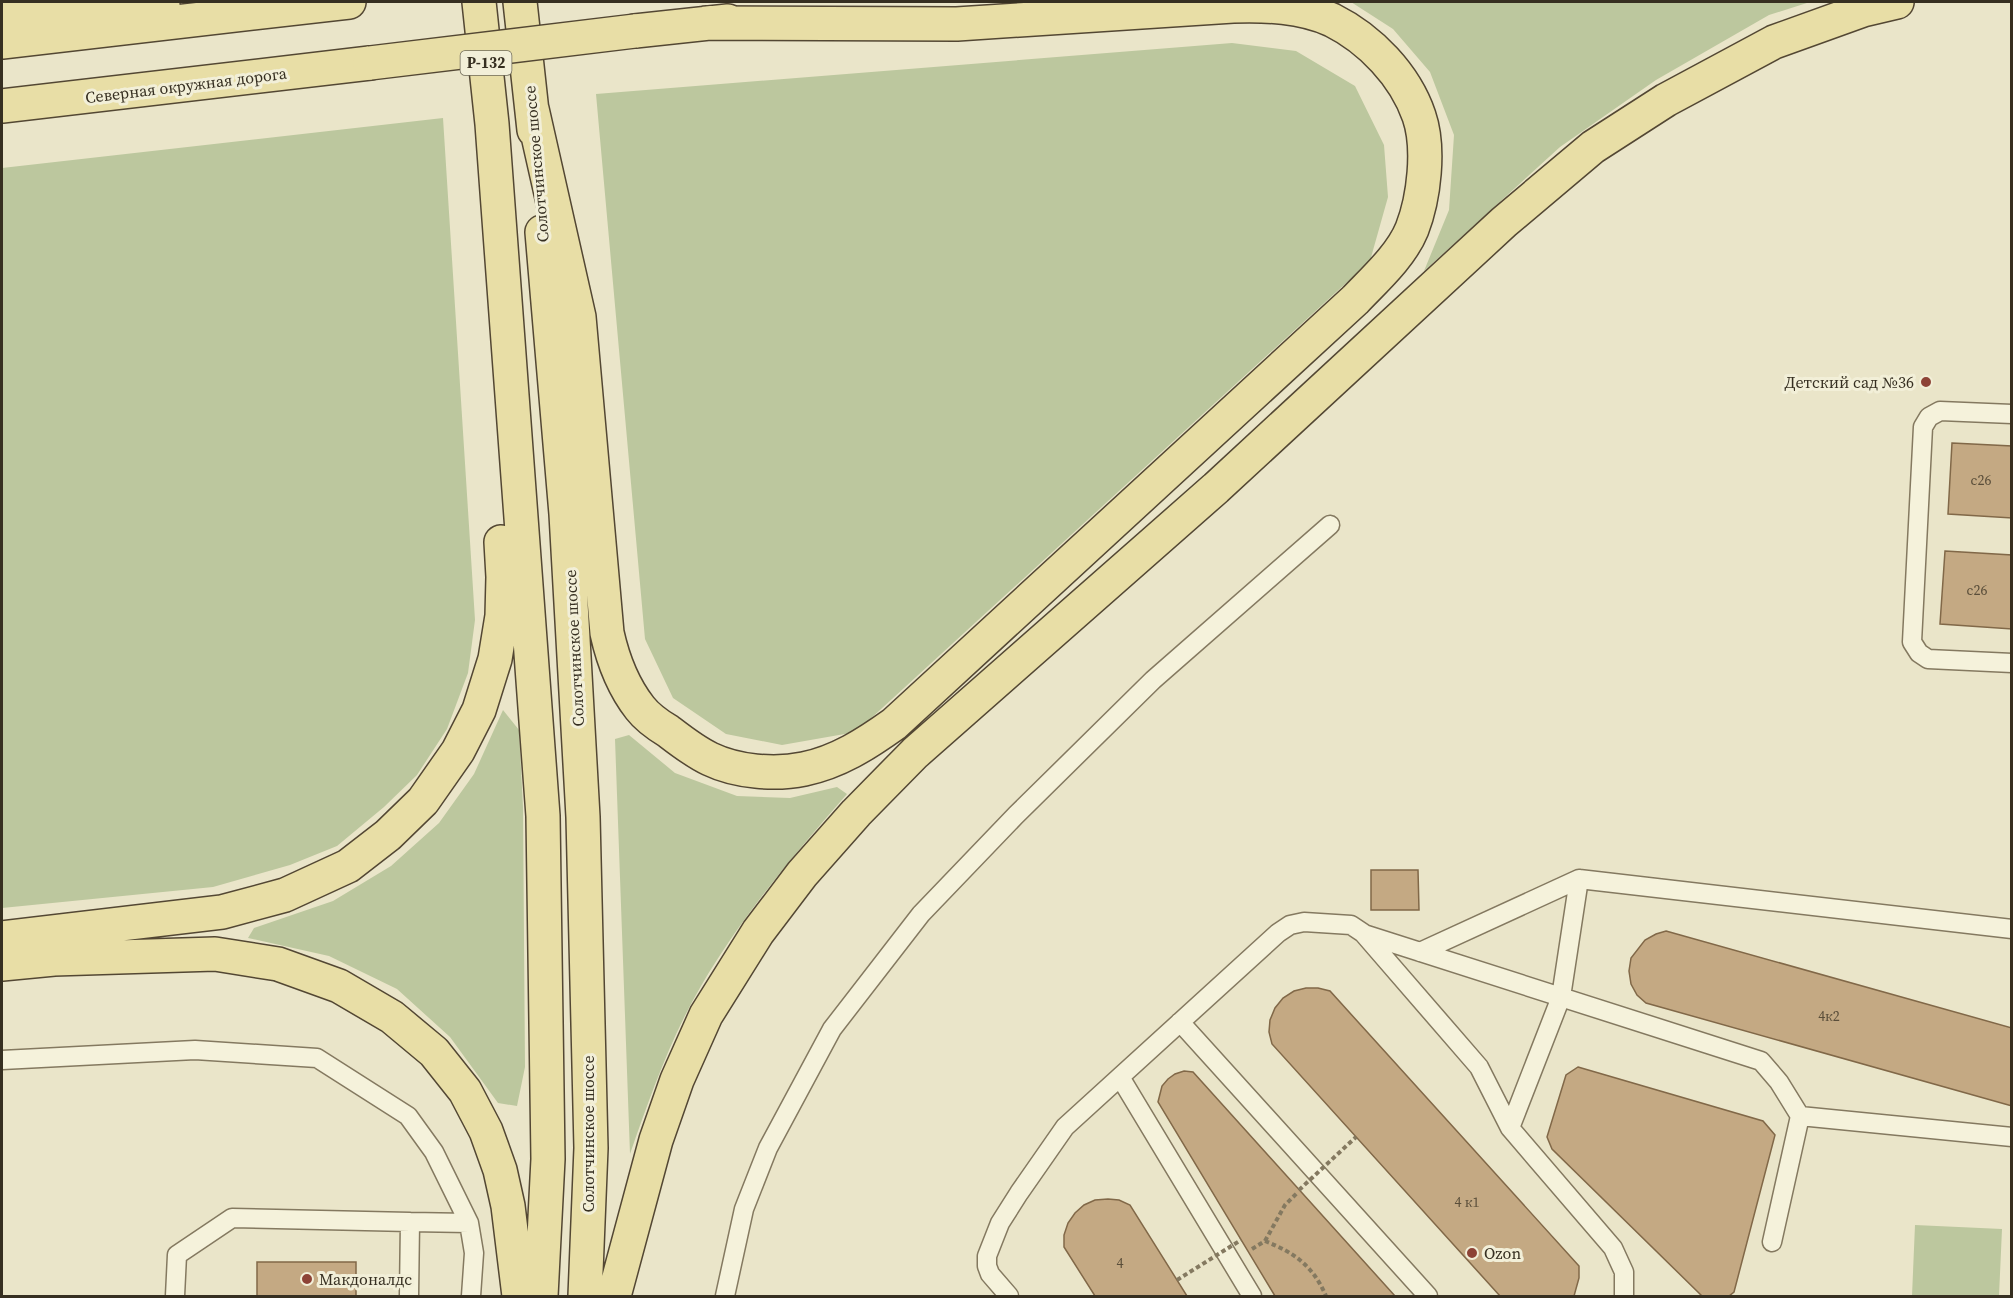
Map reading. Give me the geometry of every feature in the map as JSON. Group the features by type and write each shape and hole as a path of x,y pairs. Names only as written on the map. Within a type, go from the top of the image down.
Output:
{"main road":[{"path":"2,11 48,6 341,2"},
{"path":"2,42 341,2"},
{"name":"Р-132","path":"479,2 492,124"},
{"name":"Солотчинское шоссе","path":"520,2 532,109 566,514 583,817 591,1148 585,1296"},
{"path":"706,23 918,2"},
{"path":"614,1296 656,1140 677,1080 706,1015 758,932 802,874 856,813 915,753 1216,488 1504,222 1593,147 1666,100 1774,42 1863,10 1896,2"},
{"path":"532,109 579,317 607,633 613,658 624,683 641,709 688,747 711,760 739,769 775,771 804,769 837,759 863,746 894,724 1355,300 1390,263 1412,230 1423,192 1424,146 1419,117 1406,88 1389,63 1362,40 1332,21 1304,11 1267,5 957,24 706,23"},
{"name":"Северная окружная дорога","path":"2,106 706,23"},
{"path":"2,120 221,81"},
{"path":"2,938 222,912 285,895 348,866 388,835 423,801 459,751 478,710 495,659 502,616 503,577 484,307 492,124"},
{"path":"492,124 543,816 548,1159 541,1296"},
{"path":"2,964 54,958 214,954 278,963 339,986 393,1017 434,1052 465,1091 486,1131 500,1170 508,1206 519,1296"}],"lane":[{"path":"2012,414 1940,411 1929,417 1923,427 1912,642 1918,652 1928,659 2012,663"},
{"path":"725,1296 744,1209 768,1148 832,1029 921,914 1016,815 1153,680 1330,525"},
{"path":"1510,1128 1561,997 1579,879"},
{"path":"1420,952 1579,879 2012,929"},
{"path":"1009,1296 990,1274 987,1256 1000,1223 1065,1127 1278,933 1290,925 1304,922 1351,925 1363,933 1420,952 1761,1061 1779,1082 1800,1116 1772,1242"},
{"path":"1363,933 1479,1067 1510,1128 1613,1248 1624,1272 1624,1296"},
{"path":"1180,1022 1428,1296"},
{"path":"2,1060 40,1060 195,1050 317,1058 408,1116 434,1152 469,1223 474,1253 471,1296"},
{"path":"1120,1077 1252,1296"},
{"path":"1800,1116 2012,1137"},
{"path":"175,1296 177,1255 232,1218 469,1223"},
{"path":"409,1296 410,1222"}],"path":[{"path":"1177,1280 1245,1238 1252,1249 1265,1240 1285,1204 1356,1137"},
{"path":"1265,1240 1287,1249 1307,1265 1322,1286 1326,1296"}],"green space":[{"path":"1351,2 1810,2 1769,15 1656,80 1560,147 1424,271 1449,210 1454,135 1430,72 1393,29"},
{"path":"1232,43 1296,51 1355,86 1384,145 1388,197 1370,261 856,732 782,745 726,734 673,698 645,639 596,94"},
{"path":"443,118 475,620 468,673 447,729 417,775 384,807 337,846 290,865 213,887 2,908 2,168"},
{"path":"503,710 519,730 523,807 525,1067 517,1106 498,1103 450,1037 397,989 329,956 248,938 254,928 333,901 391,866 439,823 474,774"},
{"path":"629,735 675,773 737,796 790,798 837,787 847,794 770,886 734,935 701,986 670,1047 630,1154 615,739"},
{"path":"1915,1225 2002,1229 1999,1296 1912,1296"}],"building":[{"path":"1952,443 2012,446 2012,518 1948,514"},
{"path":"1945,551 2012,555 2012,629 1940,624"},
{"path":"1371,870 1418,870 1419,910 1371,910"},
{"path":"1666,931 2012,1028 2012,1106 1646,1003 1637,995 1631,984 1629,971 1631,958 1645,940"},
{"path":"1306,988 1330,991 1579,1266 1579,1278 1574,1296 1500,1296 1272,1044 1269,1032 1270,1020 1275,1008 1283,998 1294,991"},
{"path":"1578,1067 1763,1121 1775,1135 1734,1292 1729,1296 1702,1296 1552,1149 1547,1137 1566,1075"},
{"path":"1184,1071 1193,1072 1395,1296 1275,1296 1158,1102 1162,1086 1175,1074"},
{"path":"1095,1200 1119,1200 1130,1205 1187,1296 1095,1296 1064,1247 1064,1235 1068,1223 1084,1205"},
{"name":"Макдоналдс","path":"257,1262 356,1262 356,1296 257,1296"}],"place":[{"name":"Детский сад №36","path":"1926,382"},
{"name":"Ozon","path":"1472,1253"},
{"name":"Макдоналдс","path":"307,1279"}]}
